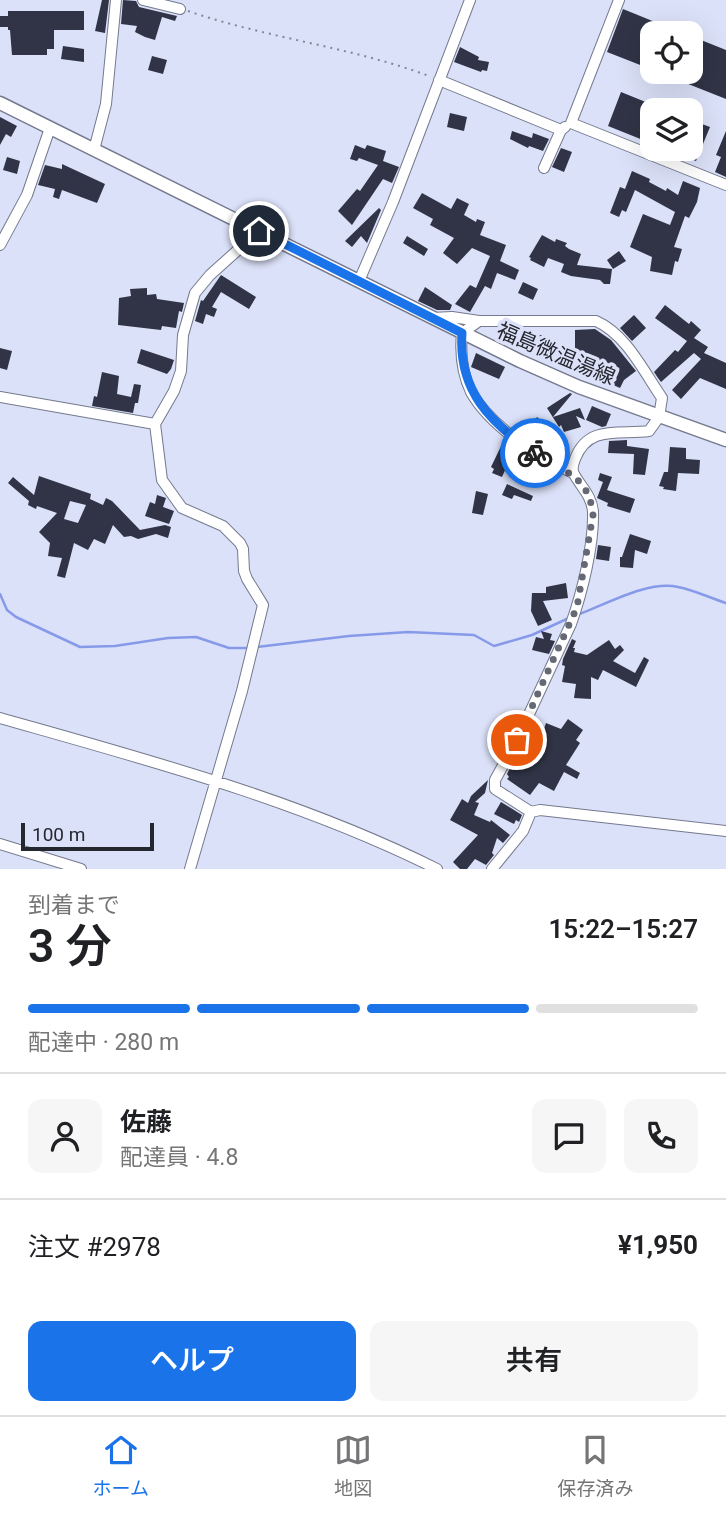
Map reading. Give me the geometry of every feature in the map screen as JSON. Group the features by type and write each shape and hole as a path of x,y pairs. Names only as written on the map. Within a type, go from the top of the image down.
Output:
{"main road":[{"name":"福島微温湯線","path":"0,103 462,333 579,387 726,440"}],"street":[{"path":"94,150 106,104 116,0"},
{"path":"143,0 180,9"},
{"path":"359,281 393,202 470,0"},
{"path":"544,168 561,130 571,123 619,0"},
{"path":"439,80 561,130"},
{"path":"571,123 726,185"},
{"path":"0,245 27,195 50,128"},
{"path":"190,869 242,691 263,605 244,571 240,542 223,526 182,508 162,480 155,424 174,391 181,371 183,335 195,293 210,275 259,231"},
{"path":"432,318 452,317 479,321 596,321 617,336 662,398 659,417 649,431 606,432 583,443 572,467 592,504 593,515 577,607 494,785 500,793 531,812 540,810 726,831"},
{"path":"479,321 462,333 461,349 472,392 482,406 524,446 546,461 573,473"},
{"path":"0,397 155,424"},
{"path":"0,718 216,781 351,830 437,869"},
{"path":"492,869 523,831 531,812"},
{"path":"0,844 82,869"}],"path":[{"path":"180,9 252,31 399,65 439,80"}],"building":[{"path":"102,0 109,0 105,33 95,31"},
{"path":"123,0 136,1 139,7 177,16 175,21 162,17 155,40 135,32 137,26 121,24"},
{"path":"623,9 652,21 640,21 640,65 607,52"},
{"path":"8,11 84,11 84,30 54,30 54,49 47,49 47,55 12,55 10,30 8,27 0,27 0,16 8,16"},
{"path":"703,41 726,50 726,99 688,84 703,84"},
{"path":"63,46 84,49 84,62 61,59"},
{"path":"460,47 479,57 478,60 489,62 487,71 481,72 454,62"},
{"path":"152,56 167,60 163,74 148,70"},
{"path":"621,92 640,100 640,139 608,126"},
{"path":"450,113 467,117 464,131 447,127"},
{"path":"0,117 17,126 11,137 6,134 0,145"},
{"path":"703,124 710,127 703,144"},
{"path":"512,131 532,138 533,133 549,139 543,151 529,146 528,148 510,139"},
{"path":"726,131 726,177 715,172 721,157 716,155"},
{"path":"355,145 365,149 367,145 386,151 383,161 399,167 392,183 383,179 352,225 338,211 357,189 360,191 378,165 359,158 357,161 350,159"},
{"path":"561,148 572,152 564,172 552,167"},
{"path":"7,157 20,161 17,174 3,170"},
{"path":"62,164 105,184 97,203 62,190 59,199 53,197 55,189 38,185 45,165 62,169"},
{"path":"632,171 678,195 683,181 700,188 697,202 689,218 685,216 674,247 682,249 678,262 675,261 672,275 650,271 652,257 630,247 643,214 670,225 675,212 635,190 626,212 622,210 619,217 610,213 620,187 625,189"},
{"path":"422,193 451,209 457,198 469,204 464,215 476,222 477,219 485,222 480,235 506,245 500,261 519,270 515,280 497,273 491,289 485,286 470,312 455,304 470,285 476,288 490,256 472,248 457,264 443,253 454,238 430,225 433,219 413,208"},
{"path":"379,208 381,210 367,243 361,236 352,247 345,241"},
{"path":"542,235 555,242 556,239 567,243 565,246 581,254 577,265 612,269 610,284 561,272 564,264 548,258 544,267 530,260 529,257"},
{"path":"407,236 428,249 424,256 403,243"},
{"path":"619,251 626,261 613,269 607,260"},
{"path":"221,275 256,297 249,309 221,292 212,307 217,309 214,317 206,314 203,324 195,321 201,300 203,301"},
{"path":"523,282 538,289 533,300 518,293"},
{"path":"425,287 452,305 450,310 437,310 418,301"},
{"path":"147,288 147,295 156,294 157,299 184,303 182,312 179,311 176,328 162,326 161,330 118,325 119,298 131,296 130,289"},
{"path":"665,305 701,330 694,338 708,347 704,353 726,363 726,389 700,378 681,399 672,390 701,359 694,353 661,382 658,378 654,372 687,341 655,318"},
{"path":"634,315 646,328 632,341 620,328"},
{"path":"505,328 521,328 521,341 510,342 510,336 505,336"},
{"path":"595,329 611,340 636,371 624,380 620,388 602,380 600,384 583,375 590,361 574,367 571,358 575,357 575,330"},
{"path":"525,335 546,335 546,349 525,350"},
{"path":"0,348 12,351 7,370 0,368"},
{"path":"141,349 174,360 167,374 137,363"},
{"path":"476,353 505,367 499,379 471,367"},
{"path":"102,372 119,376 117,394 131,397 134,384 141,385 133,413 92,406 94,396 97,397"},
{"path":"572,394 553,417 580,408 585,420 576,416 581,427 564,432 561,425 559,427 547,408"},
{"path":"592,406 611,414 606,426 602,427 586,420"},
{"path":"537,417 556,432 551,438 549,436 547,439 528,428"},
{"path":"504,440 514,447 511,453 537,462 539,466 534,478 506,468 502,477 492,473 494,469 491,467"},
{"path":"627,440 627,446 649,449 645,475 633,474 634,454 608,453 609,441"},
{"path":"670,447 686,448 686,459 700,460 699,474 678,473 676,491 659,486 664,472 668,472"},
{"path":"600,473 612,477 607,490 635,499 630,513 607,506 608,503 597,498 603,482 598,480"},
{"path":"39,476 91,494 90,499 103,505 106,498 112,501 140,530 165,525 171,527 168,538 156,534 138,539 124,537 113,525 105,544 94,539 88,550 74,543 65,578 57,576 62,558 48,556 50,543 39,532 57,513 28,505 29,501 8,483 13,477 34,495","holes":["70,501 86,505 78,523 64,519"]},
{"path":"507,484 533,496 531,501 514,495 512,499 502,495"},
{"path":"476,491 488,494 483,515 472,513"},
{"path":"157,495 166,498 163,507 174,511 169,524 145,516 150,502 155,504"},
{"path":"630,534 651,541 647,554 635,550 633,568 620,567 620,557"},
{"path":"598,545 611,547 609,561 596,559"},
{"path":"566,583 568,598 543,601 552,620 538,626 531,611 532,593 546,593 546,587"},
{"path":"541,631 552,634 550,640 555,641 549,654 532,650 536,637 544,639"},
{"path":"572,639 576,641 574,652 587,655 609,640 615,649 620,645 624,650 613,661 635,673 644,657 649,660 636,687 603,670 598,680 591,677 591,699 574,698 576,684 562,682 565,666 562,665 563,659"},
{"path":"568,719 583,730 576,740 580,743 566,765 580,773 577,779 564,772 554,791 539,783 530,795 507,779 510,768 513,770 520,762 525,765 532,753 523,747 531,735 540,740 546,723 561,729"},
{"path":"488,780 485,793 475,802 479,803 474,815 490,822 491,820 510,835 503,843 497,838 492,853 494,855 486,865 475,859 467,869 460,869 453,862 478,835 450,820 462,799 468,803 471,796"},
{"path":"501,802 522,815 519,822 516,820 514,824 494,814"}],"waterway":[{"path":"577,615 640,590 666,586 690,590 726,603"},
{"path":"0,594 7,610 16,617 80,647 196,637 229,648 251,648"},
{"path":"257,647 408,632 474,635 494,646 532,635 571,617"}],"way so far":[{"path":"517,740 577,607 593,515 592,504 586,491 573,473 535,453"}],"route":[{"path":"259,231 462,333 462,365 472,392 500,424 535,453"}]}
